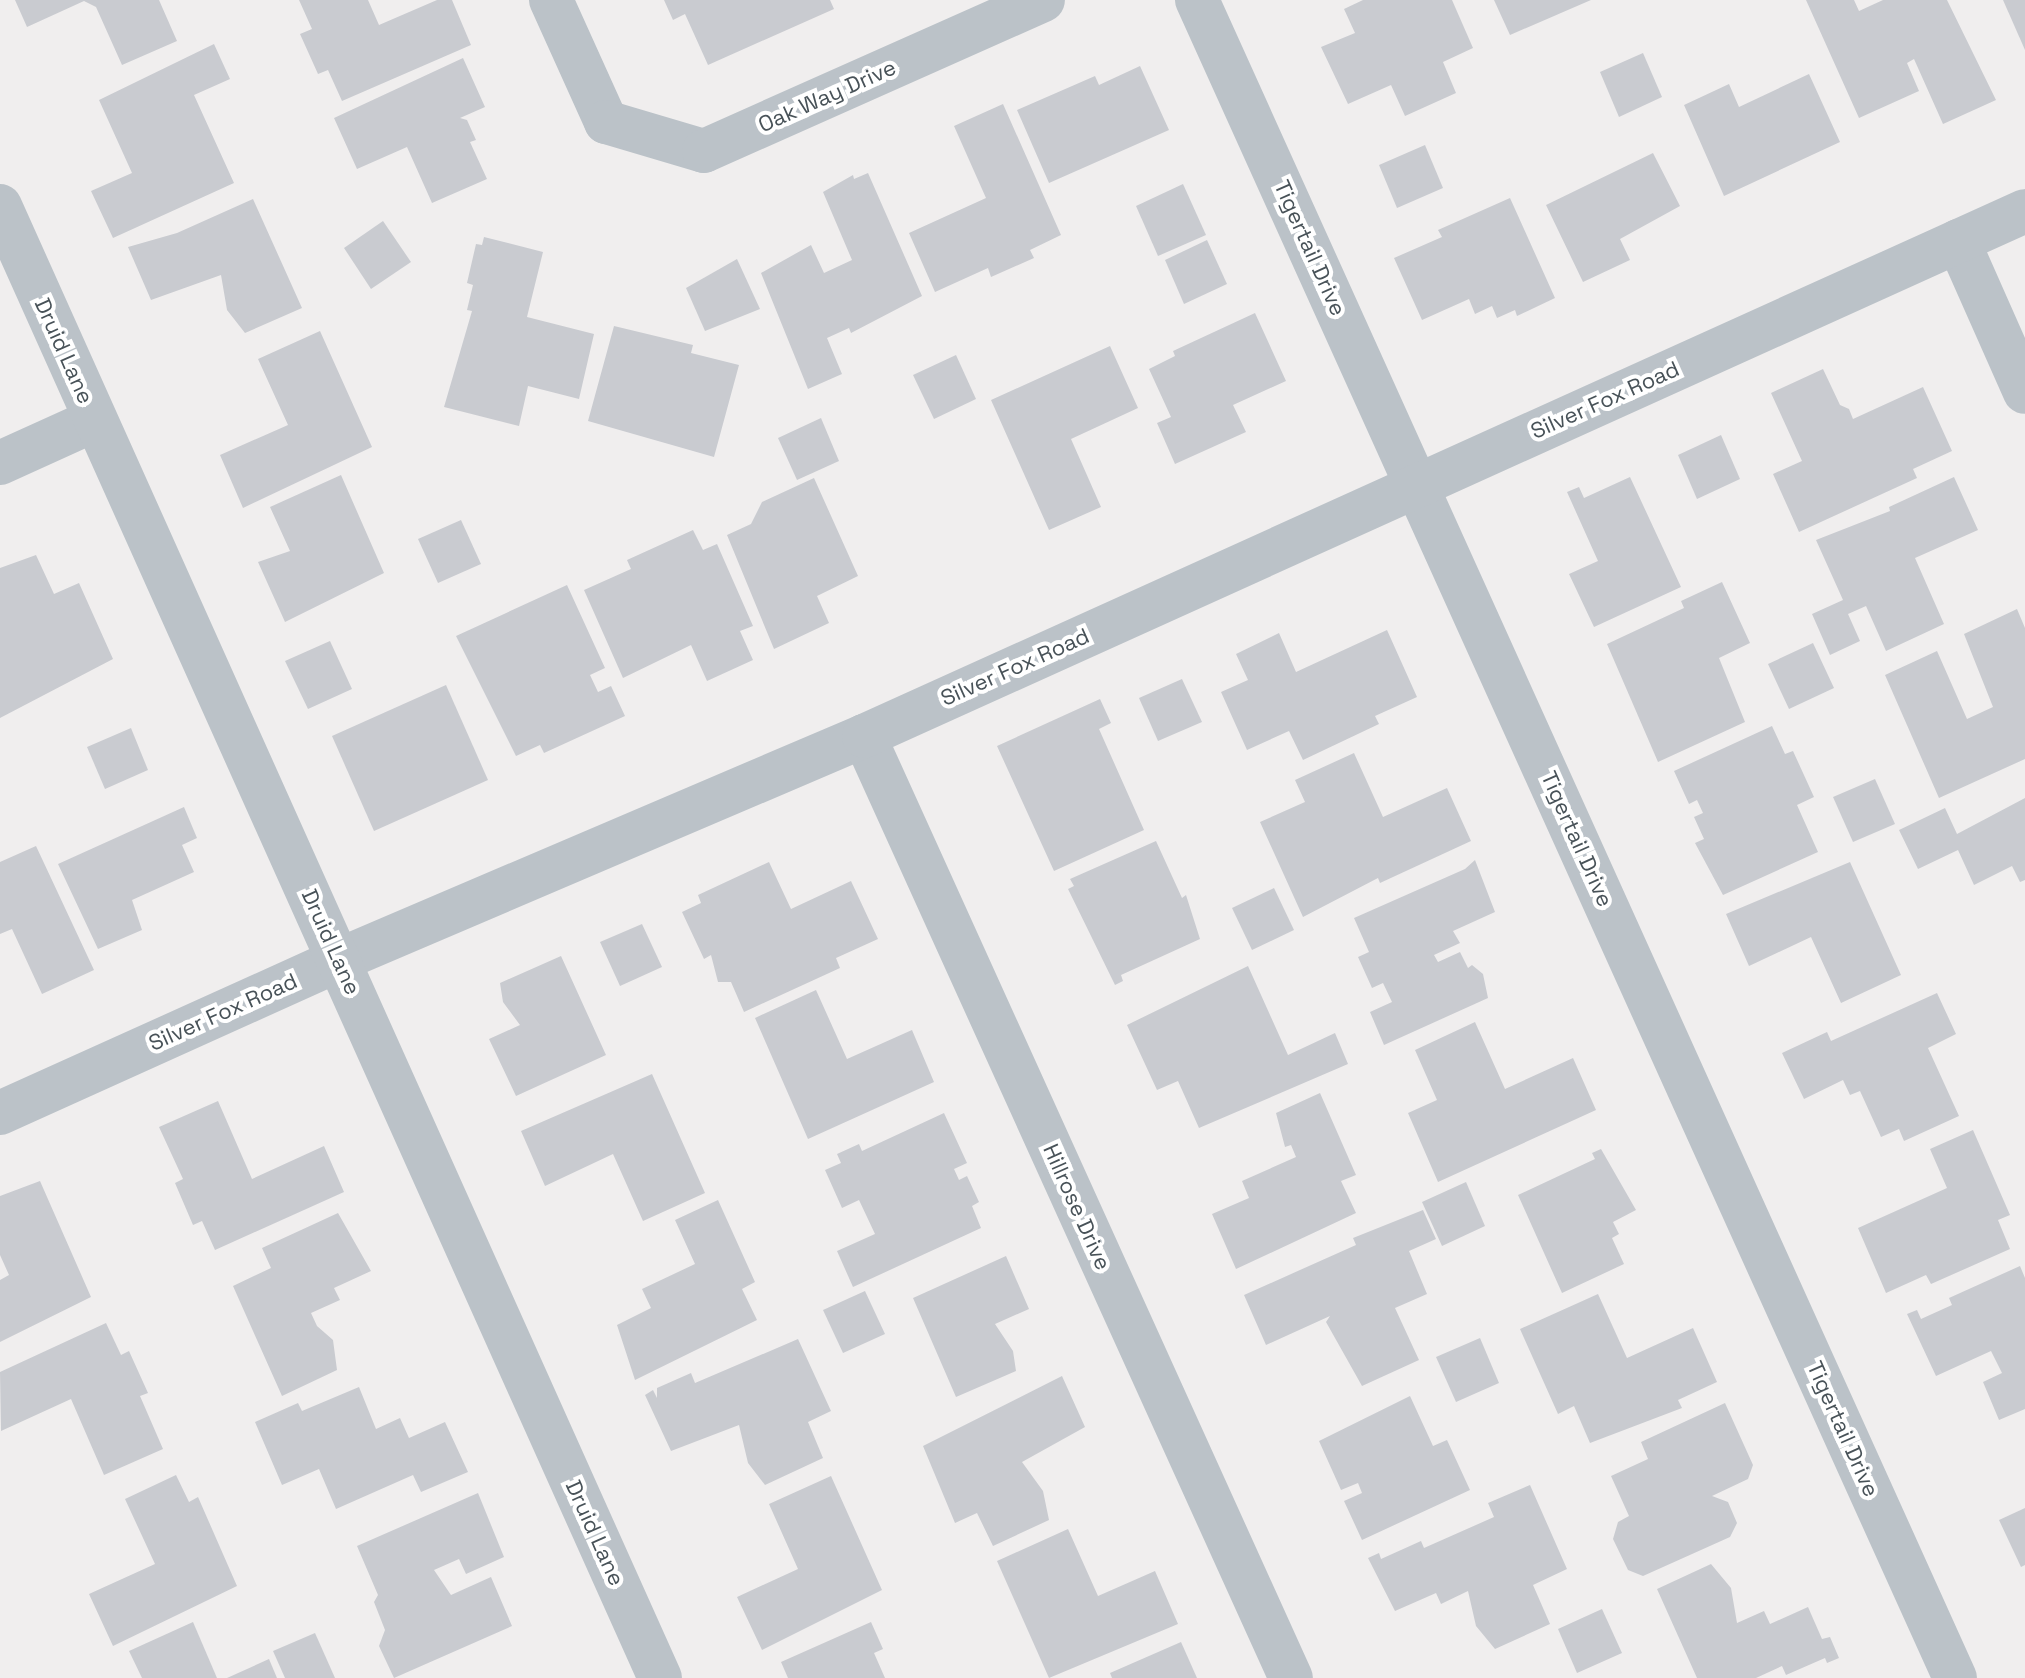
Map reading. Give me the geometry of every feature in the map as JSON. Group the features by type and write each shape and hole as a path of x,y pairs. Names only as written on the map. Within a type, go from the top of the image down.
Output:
{"street":[{"name":"Oak Way Drive","path":"551,0 606,122 704,151 1043,0"},
{"name":"Tigertail Drive","path":"1197,0 1955,1678"},
{"name":"Druid Lane","path":"0,206 660,1678"},
{"name":"Silver Fox Road","path":"0,1113 339,960 864,736 2025,211"},
{"path":"1958,241 2025,392"},
{"path":"0,463 95,420"},
{"name":"Hillrose Drive","path":"864,736 1291,1678"}],"building":[{"path":"15,0 159,0 177,41 122,65 96,7 84,1 27,27"},
{"path":"299,0 368,0 379,25 437,0 452,0 471,45 342,101 328,70 318,74 300,34 312,29"},
{"path":"664,0 830,0 834,9 708,65 685,14 673,20"},
{"path":"1363,0 1452,0 1473,48 1443,62 1456,93 1405,116 1391,85 1348,104 1321,47 1355,33 1344,9"},
{"path":"1494,0 1591,0 1510,35"},
{"path":"1806,0 1854,0 1859,11 1883,0 1947,0 1996,100 1943,124 1914,59 1907,63 1919,91 1859,118"},
{"path":"2003,0 2025,0 2025,50"},
{"path":"214,44 230,79 194,95 234,183 113,238 91,191 132,173 99,100"},
{"path":"1643,53 1662,97 1619,117 1600,72"},
{"path":"463,58 485,107 460,118 467,120 476,140 470,142 487,179 432,203 407,147 357,169 334,118"},
{"path":"1140,66 1169,130 1049,183 1017,110 1095,76 1099,85"},
{"path":"1809,74 1840,142 1724,196 1684,105 1729,84 1739,107"},
{"path":"1003,104 1061,235 1030,250 1034,258 991,277 988,268 935,292 909,233 986,198 954,126"},
{"path":"1425,145 1443,188 1397,208 1379,165"},
{"path":"1653,153 1680,206 1620,239 1630,260 1583,282 1546,205"},
{"path":"868,173 922,296 851,333 849,328 827,338 842,374 808,389 761,273 811,245 824,273 852,260 823,192 853,175 854,179"},
{"path":"1183,184 1206,235 1158,256 1136,206"},
{"path":"1510,198 1555,298 1517,316 1515,310 1497,318 1492,306 1475,314 1469,299 1422,320 1394,258 1442,237 1438,230"},
{"path":"253,199 302,308 245,333 227,310 221,275 151,300 128,247 177,233"},
{"path":"383,221 411,262 371,289 344,248"},
{"path":"484,237 543,252 527,317 594,334 579,399 528,386 519,426 444,407 472,311 467,310 473,285 467,283 476,244 482,245"},
{"path":"1207,240 1227,284 1184,304 1165,260"},
{"path":"737,259 760,309 705,331 686,288"},
{"path":"1255,313 1286,381 1233,405 1246,432 1175,464 1157,423 1171,417 1149,369 1175,356 1173,351"},
{"path":"614,326 693,345 691,353 739,365 714,457 588,421"},
{"path":"320,331 372,447 243,508 220,455 288,425 258,359"},
{"path":"1110,346 1138,408 1071,439 1101,507 1049,530 991,400"},
{"path":"956,355 976,399 934,419 913,375"},
{"path":"1823,369 1840,405 1849,409 1853,419 1923,387 1952,451 1913,469 1917,478 1799,532 1773,474 1802,461 1771,393"},
{"path":"821,418 839,461 797,480 778,438"},
{"path":"1721,435 1740,479 1697,499 1678,455"},
{"path":"341,475 384,573 285,622 258,562 290,551 270,507"},
{"path":"1630,477 1681,587 1594,627 1569,574 1598,561 1567,492 1579,487 1584,498"},
{"path":"1954,477 1978,530 1915,558 1944,624 1886,651 1866,606 1848,614 1860,641 1830,655 1812,614 1843,600 1816,540 1890,511 1889,507"},
{"path":"814,478 858,576 817,596 829,623 774,649 727,535 751,524 762,502"},
{"path":"461,520 481,564 438,583 418,539"},
{"path":"693,530 703,550 717,544 753,626 740,631 753,660 707,681 691,645 623,678 584,590 631,569 627,560"},
{"path":"36,555 54,594 79,583 113,659 0,718 0,568"},
{"path":"1722,582 1750,643 1719,658 1745,722 1658,762 1607,644 1684,608 1681,601"},
{"path":"567,585 605,668 590,675 598,692 611,686 625,716 544,753 540,745 516,756 456,636"},
{"path":"2017,609 2025,628 2025,759 1939,798 1885,675 1937,651 1967,719 1993,707 1964,634"},
{"path":"1387,630 1417,697 1375,716 1379,724 1303,760 1289,731 1247,750 1221,692 1248,680 1236,654 1279,633 1296,672"},
{"path":"330,641 352,689 308,709 285,661"},
{"path":"1813,643 1834,688 1789,709 1768,664"},
{"path":"1182,679 1202,722 1158,741 1139,698"},
{"path":"446,685 488,780 374,831 332,736"},
{"path":"1100,699 1111,723 1099,729 1144,830 1054,871 997,746"},
{"path":"1772,726 1785,754 1793,751 1814,797 1797,805 1818,852 1723,895 1695,843 1704,839 1694,817 1703,813 1697,800 1689,804 1674,771"},
{"path":"131,728 148,770 105,789 87,747"},
{"path":"1354,753 1383,817 1447,788 1471,841 1380,883 1378,878 1303,917 1260,822 1305,802 1295,780"},
{"path":"1875,779 1895,824 1853,842 1833,797"},
{"path":"2025,798 2025,880 2020,882 2012,866 1974,885 1958,850 1918,869 1899,830 1945,808 1957,834"},
{"path":"184,807 197,838 182,845 194,872 132,900 142,930 98,949 58,864"},
{"path":"1156,841 1182,898 1186,895 1200,939 1121,975 1123,981 1115,985 1068,889 1074,886 1070,879"},
{"path":"36,846 94,970 42,994 12,929 0,934 0,862"},
{"path":"1475,860 1495,912 1453,931 1460,943 1434,955 1438,962 1460,952 1468,968 1472,965 1483,974 1488,998 1384,1045 1370,1012 1392,1002 1383,983 1372,988 1358,957 1369,952 1354,918 1465,869"},
{"path":"769,862 791,909 851,881 878,939 836,958 840,968 744,1012 731,982 718,982 711,955 704,959 682,912 701,903 698,895"},
{"path":"1850,862 1901,975 1841,1003 1811,937 1749,966 1726,914"},
{"path":"1274,888 1294,930 1252,950 1232,908"},
{"path":"642,924 662,967 620,986 600,942"},
{"path":"561,956 606,1055 516,1096 489,1039 520,1025 503,1002 500,983"},
{"path":"1248,966 1288,1055 1335,1033 1348,1064 1199,1128 1178,1081 1157,1090 1127,1025"},
{"path":"816,990 847,1059 912,1030 934,1082 808,1139 755,1018"},
{"path":"1937,993 1956,1034 1928,1048 1959,1116 1904,1141 1899,1129 1881,1137 1860,1091 1850,1095 1843,1080 1804,1099 1782,1053 1827,1032 1831,1041"},
{"path":"1475,1022 1505,1089 1573,1058 1596,1110 1438,1182 1408,1113 1437,1100 1415,1050"},
{"path":"652,1074 705,1193 643,1221 613,1154 545,1186 521,1131"},
{"path":"1320,1093 1356,1175 1341,1181 1356,1213 1236,1269 1212,1214 1249,1198 1242,1181 1296,1157 1291,1145 1285,1147 1276,1113"},
{"path":"218,1101 252,1179 324,1146 344,1192 215,1250 202,1221 193,1225 175,1183 183,1179 159,1127"},
{"path":"944,1113 967,1163 954,1169 959,1180 967,1176 979,1202 972,1206 981,1228 853,1287 837,1251 875,1234 859,1200 842,1208 825,1170 841,1163 837,1154 859,1144 862,1151"},
{"path":"1973,1130 2010,1215 1998,1220 2010,1249 1931,1284 1926,1275 1886,1293 1858,1228 1947,1188 1930,1149"},
{"path":"1601,1149 1636,1210 1613,1222 1619,1234 1612,1238 1624,1264 1562,1293 1518,1195 1595,1159 1592,1153"},
{"path":"40,1181 91,1297 0,1342 0,1280 9,1275 0,1255 0,1196"},
{"path":"1466,1182 1485,1226 1442,1246 1422,1202"},
{"path":"718,1200 755,1282 742,1289 757,1320 635,1380 617,1325 651,1308 642,1289 695,1264 675,1220"},
{"path":"1423,1210 1436,1239 1409,1251 1427,1294 1395,1308 1419,1360 1362,1386 1326,1322 1330,1316 1266,1345 1244,1295 1356,1245 1353,1238"},
{"path":"338,1213 371,1271 334,1288 340,1300 311,1313 317,1326 333,1340 337,1370 282,1396 233,1286 271,1268 262,1248"},
{"path":"1006,1256 1029,1309 995,1324 1013,1351 1016,1371 956,1397 913,1298"},
{"path":"2020,1266 2025,1278 2025,1409 1999,1420 1983,1382 2002,1373 1991,1351 1936,1376 1907,1314 1917,1310 1921,1319 1952,1305 1949,1298"},
{"path":"865,1291 885,1334 843,1353 823,1310"},
{"path":"1598,1294 1627,1358 1693,1328 1717,1382 1678,1400 1682,1408 1590,1443 1574,1406 1558,1414 1520,1329"},
{"path":"106,1323 121,1355 129,1351 148,1393 140,1396 163,1449 104,1475 71,1399 1,1431 0,1372"},
{"path":"1480,1338 1499,1383 1456,1402 1436,1357"},
{"path":"798,1339 831,1411 808,1422 823,1458 765,1485 748,1463 739,1425 671,1451 645,1395 653,1390 657,1398 657,1388 691,1373 695,1383"},
{"path":"1062,1376 1085,1427 1022,1462 1043,1491 1049,1520 993,1546 977,1513 955,1523 923,1446"},
{"path":"359,1387 376,1429 400,1418 409,1438 445,1422 468,1472 421,1492 413,1475 336,1509 319,1469 282,1485 255,1422 298,1403 302,1411"},
{"path":"1410,1396 1433,1446 1447,1440 1470,1490 1362,1540 1344,1501 1362,1493 1358,1483 1341,1490 1319,1441"},
{"path":"1725,1403 1753,1465 1748,1479 1712,1496 1728,1502 1737,1523 1730,1537 1643,1576 1628,1570 1613,1539 1618,1522 1629,1516 1611,1476 1648,1459 1641,1442"},
{"path":"176,1475 189,1502 198,1497 237,1586 113,1646 89,1594 155,1564 125,1499"},
{"path":"831,1476 882,1590 762,1650 737,1597 798,1569 769,1504"},
{"path":"1530,1485 1567,1569 1533,1585 1550,1624 1495,1649 1476,1626 1468,1591 1441,1604 1436,1593 1395,1611 1368,1558 1379,1553 1381,1559 1421,1541 1424,1548 1494,1517 1488,1503"},
{"path":"478,1493 504,1557 466,1574 459,1559 434,1570 451,1595 491,1577 512,1626 394,1678 379,1646 385,1630 374,1602 378,1595 357,1546"},
{"path":"2025,1508 2025,1565 2021,1567 1999,1520"},
{"path":"1068,1529 1098,1596 1155,1571 1178,1624 1049,1678 997,1561"},
{"path":"1711,1564 1731,1588 1737,1623 1764,1611 1770,1624 1808,1607 1822,1639 1830,1637 1839,1658 1827,1663 1825,1658 1786,1675 1782,1666 1756,1678 1697,1678 1657,1589"},
{"path":"1602,1609 1622,1653 1577,1673 1558,1629"},
{"path":"193,1622 217,1678 142,1678 129,1651"},
{"path":"871,1622 883,1649 874,1653 885,1678 788,1678 781,1662"},
{"path":"315,1633 335,1678 285,1678 273,1651"},
{"path":"1181,1642 1197,1678 1112,1678 1110,1673"},
{"path":"269,1659 277,1678 227,1678"}]}
